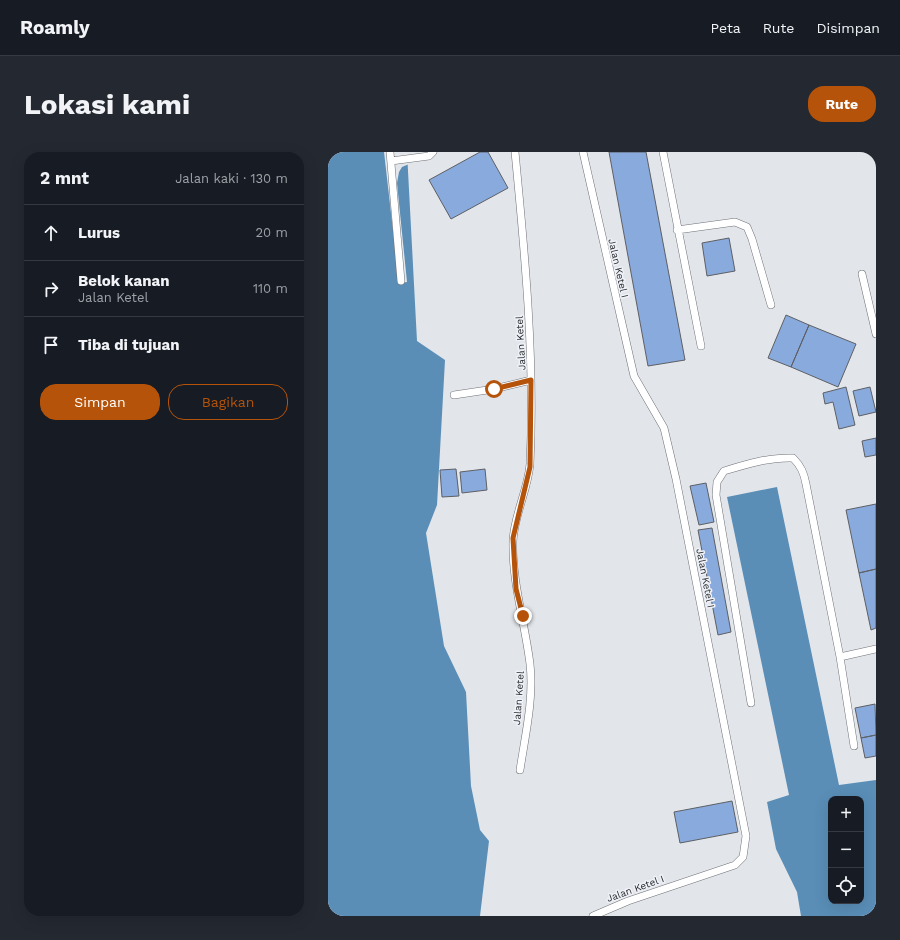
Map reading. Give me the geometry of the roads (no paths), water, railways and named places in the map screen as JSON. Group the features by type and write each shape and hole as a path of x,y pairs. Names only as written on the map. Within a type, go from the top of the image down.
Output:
{"lane":[{"path":"390,152 401,281"},
{"path":"391,161 429,156 433,152"},
{"name":"Jalan Ketel","path":"515,152 528,299 531,380 530,467 513,538 516,589 527,644 530,686 520,770"},
{"name":"Jalan Ketel I","path":"583,152 634,376 664,428 682,509 746,836 743,857 735,865 628,901 593,916"},
{"path":"663,152 701,346"},
{"path":"678,230 735,222 747,227 752,239 771,305"},
{"path":"862,274 872,301 876,334"},
{"path":"454,395 494,389 531,380"},
{"path":"751,703 716,495 717,482 724,470 758,461 793,458 799,463 804,472 840,657 854,746"},
{"path":"840,657 876,649"}],"water":[{"path":"328,152 407,152 417,341 445,360 437,505 426,533 444,646 466,692 471,786 480,830 489,841 480,916 328,916"},
{"path":"777,487 839,785 876,780 876,916 801,916 797,892 776,849 767,802 789,795 727,497"}]}
